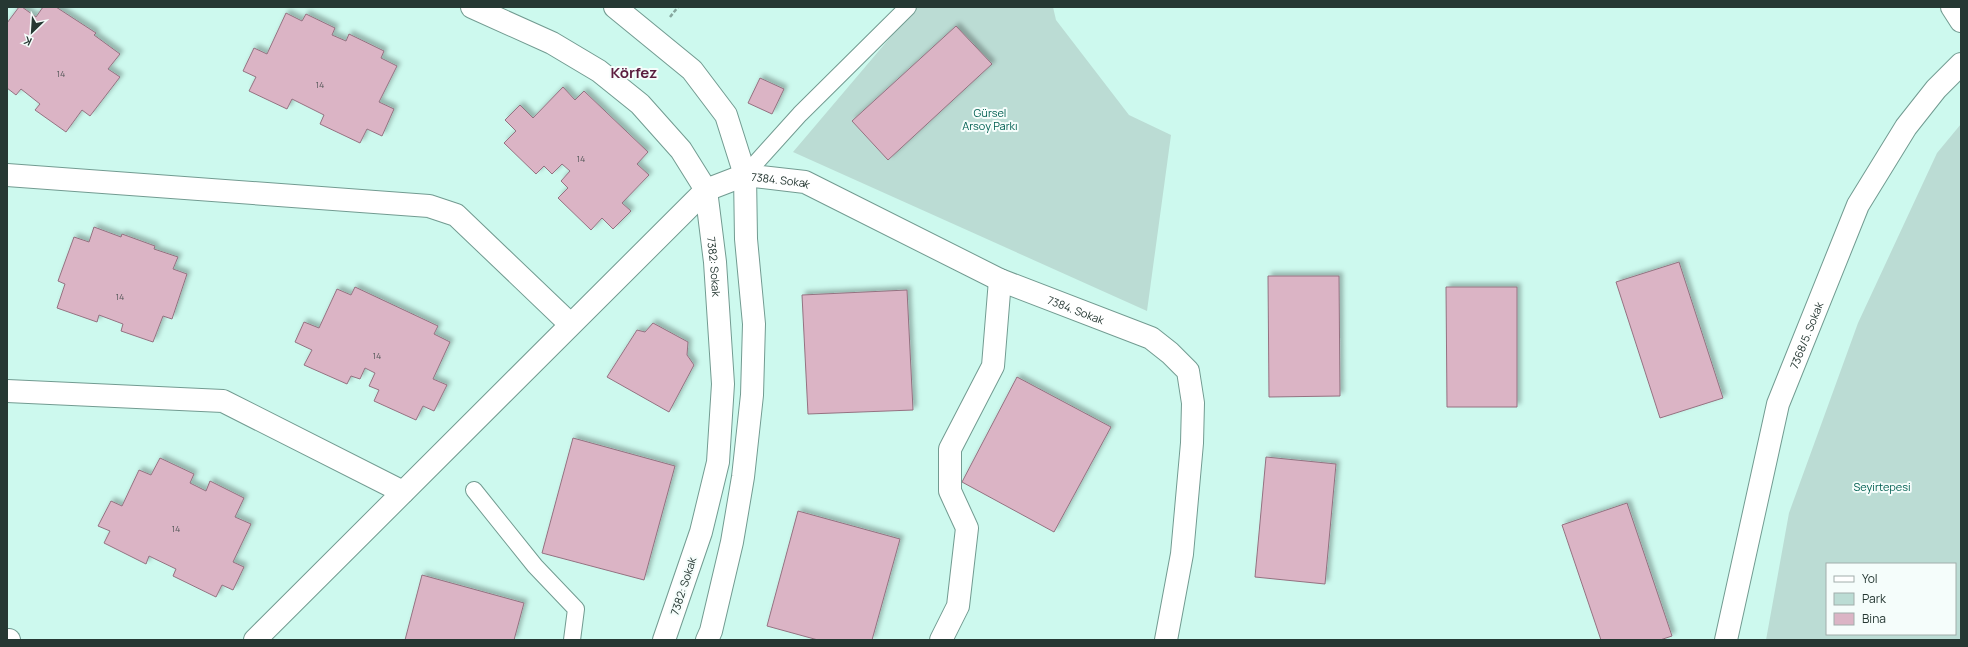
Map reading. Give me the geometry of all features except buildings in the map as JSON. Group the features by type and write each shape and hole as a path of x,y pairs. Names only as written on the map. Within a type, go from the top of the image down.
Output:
{"street":[{"name":"7382: Sokak","path":"472,7 552,43 599,71 640,104 681,150 706,190 715,262 723,384 718,462 701,532 664,640"},
{"path":"615,7 692,70 726,115 745,175 746,239 754,324 752,395 743,477 732,542 711,631 707,640"},
{"path":"1952,7 1961,21"},
{"name":"7368/5. Sokak","path":"1726,640 1778,404 1858,205 1906,127 1936,89 1961,64"},
{"path":"7,175 429,206 456,215 570,324"},
{"name":"7384. Sokak","path":"706,190 745,175 805,182 1000,280 1151,338 1170,353 1188,371 1193,403 1192,443 1182,554 1166,640"},
{"path":"255,640 570,324 706,190"},
{"path":"941,640 958,606 967,528 950,491 950,449 994,366 1000,280"},
{"path":"7,392 223,401 403,492"}],"lane":[{"path":"745,175 800,114 908,7"},
{"path":"474,490 535,566 576,609 572,640"}],"green space":[{"name":"Gürsel Arsoy Parkı","path":"916,7 1053,7 1056,20 1129,115 1171,135 1147,311 793,152"},
{"name":"Seyirtepesi","path":"1961,124 1961,640 1766,640 1789,513 1858,323 1937,153"}],"district":[{"name":"Körfez","path":"634,72"}]}
